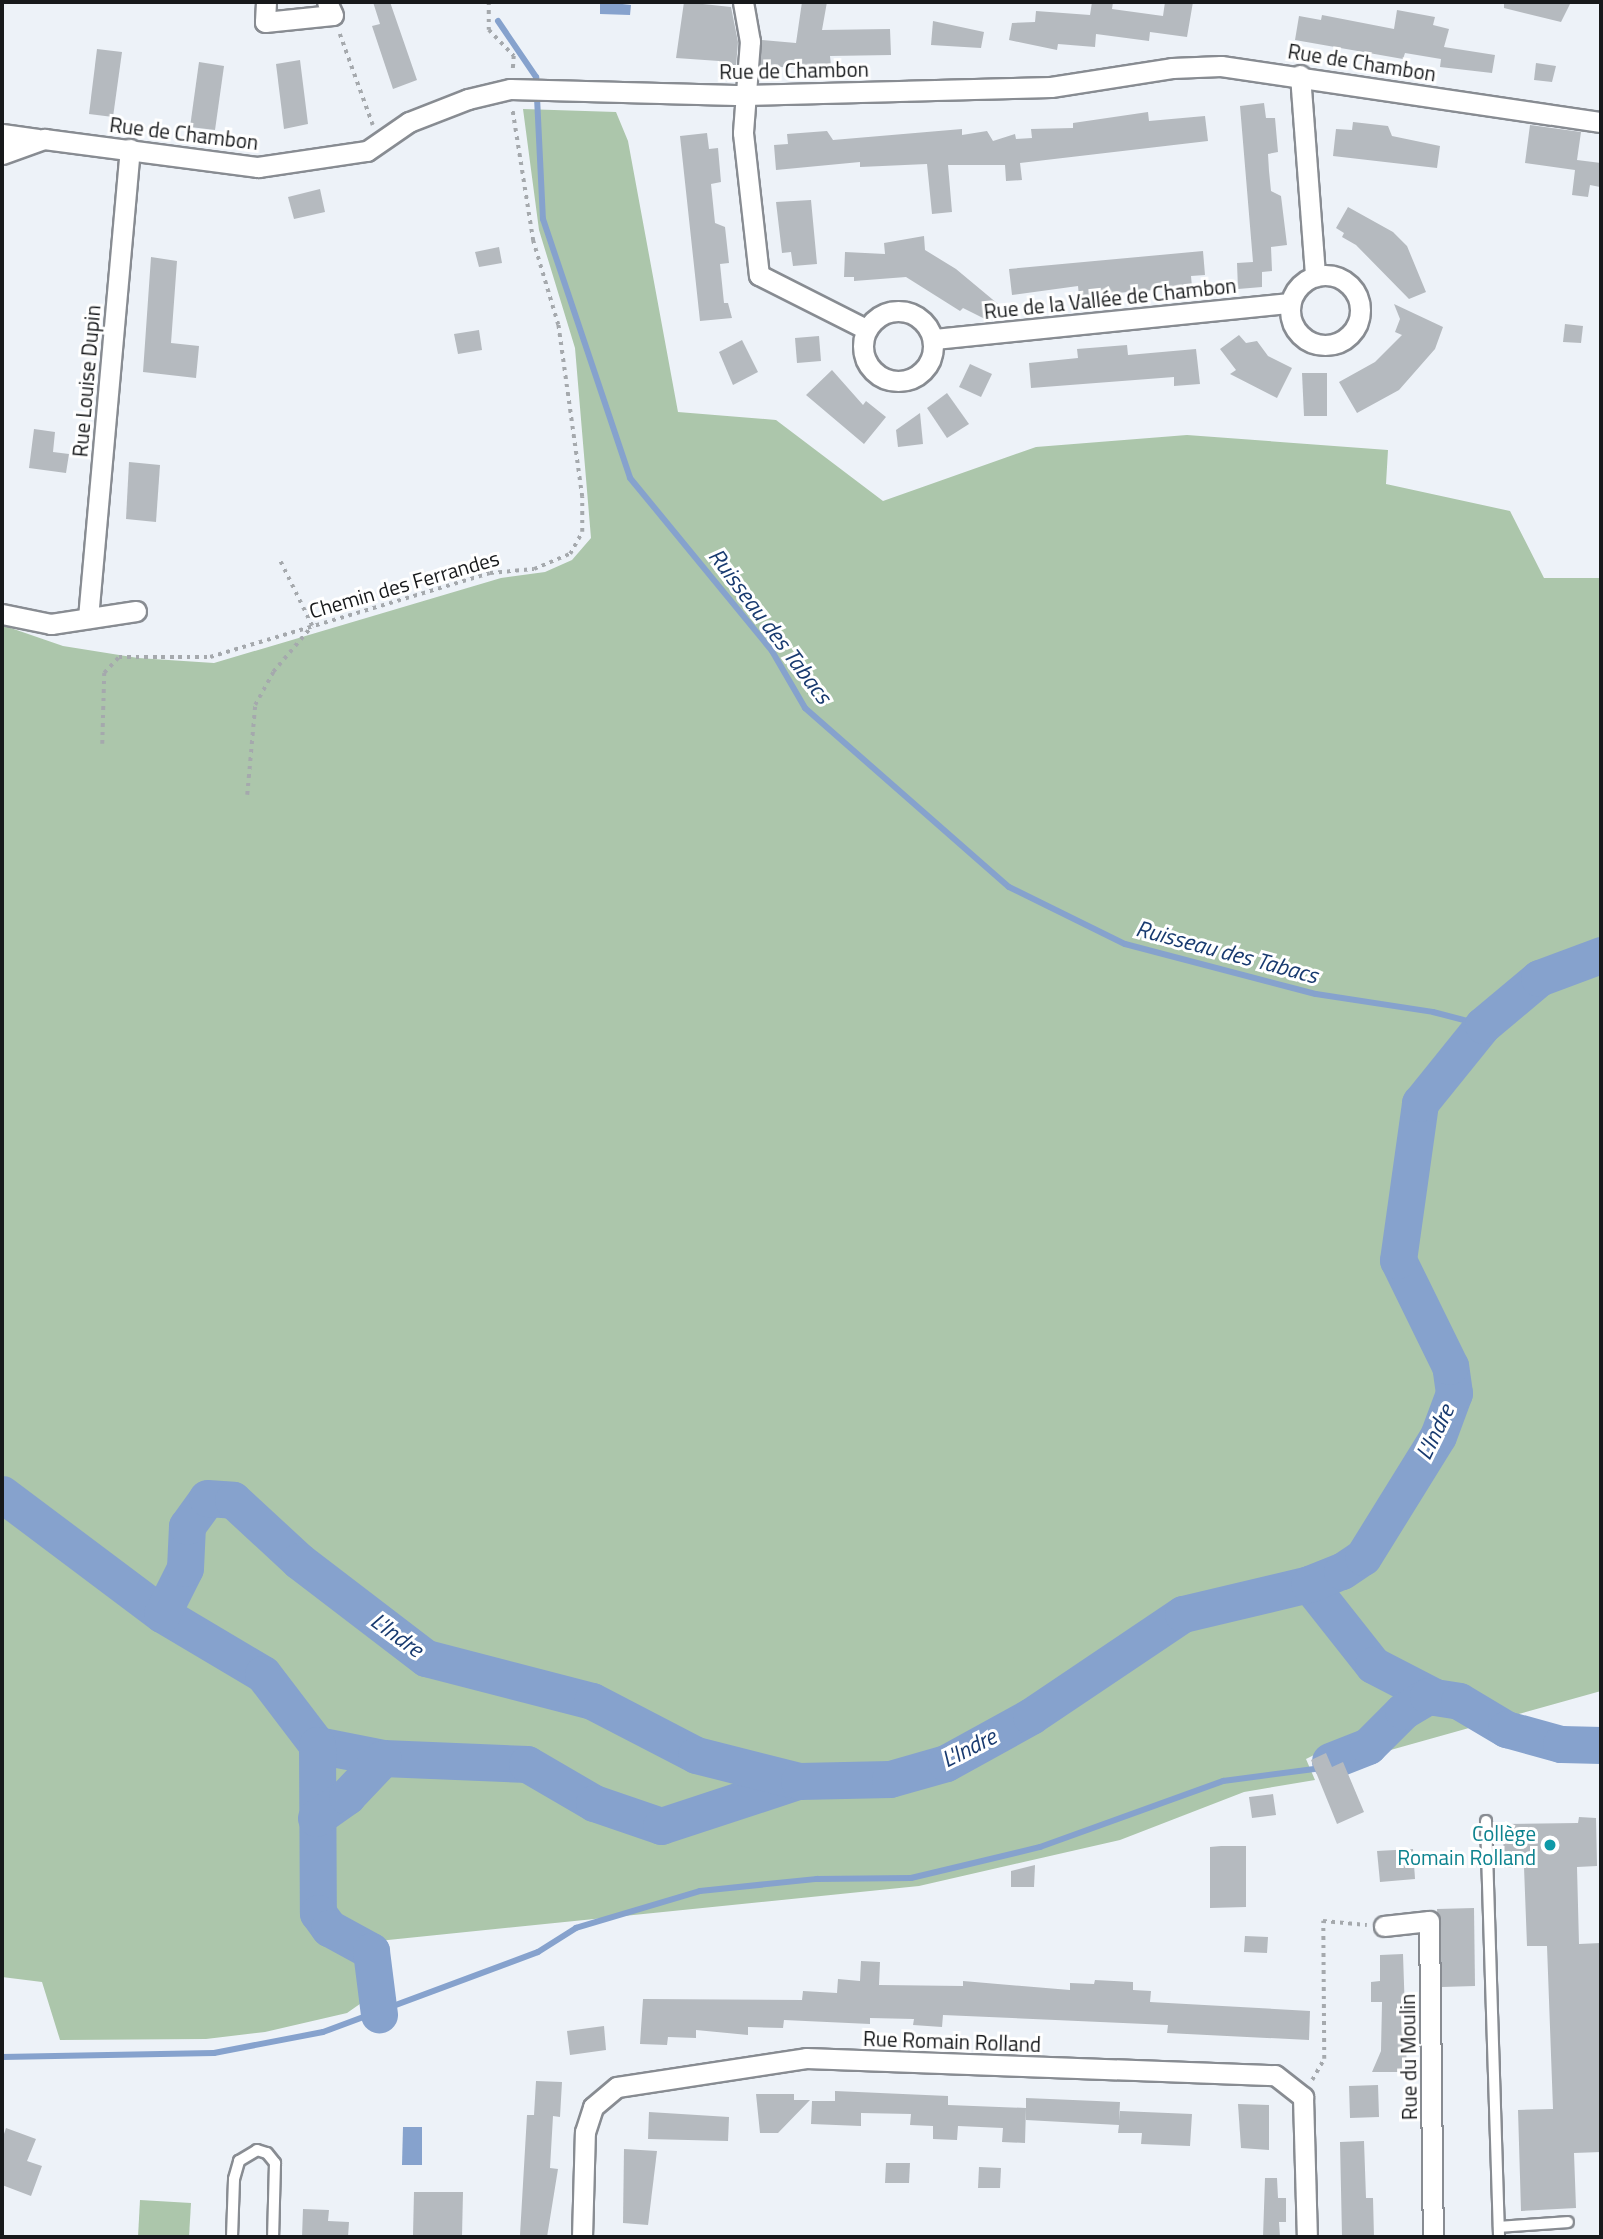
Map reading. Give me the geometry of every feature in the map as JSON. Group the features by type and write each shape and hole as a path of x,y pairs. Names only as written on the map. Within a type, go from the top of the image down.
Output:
{"street":[{"path":"266,2 265,22 330,8"},
{"path":"743,2 750,41 743,133 759,275 866,329"},
{"name":"Rue de Chambon","path":"2,154 39,139 258,167 366,151 409,122 468,99 516,89 745,95 1051,87 1172,68 1221,66 1300,75 1601,122"},
{"path":"1300,75 1315,276"},
{"path":"2,134 39,139"},
{"name":"Rue Louise Dupin","path":"88,618 130,149"},
{"path":"1315,276 1338,278 1356,292 1359,321 1352,334 1332,344 1309,342 1291,319 1290,303 1295,291 1315,276"},
{"name":"Rue de la Vallée de Chambon","path":"934,339 1290,303"},
{"path":"888,311 906,311 925,322 934,339 933,354 925,370 909,381 890,382 871,370 862,349 866,329 888,311"},
{"path":"2,614 46,624 136,611"},
{"name":"Rue du Moulin","path":"1384,1926 1429,1921 1433,2237"},
{"name":"Rue Romain Rolland","path":"582,2237 585,2132 593,2107 617,2087 806,2058 1275,2075 1303,2097"},
{"path":"1303,2097 1307,2237"}],"lane":[{"path":"1486,1821 1499,2232 1568,2222"},
{"path":"232,2237 234,2179 239,2161 257,2150 267,2152 275,2163 273,2237"}],"path":[{"name":"Chemin des Ferrandes","path":"102,744 104,673 119,657 210,657 490,573 534,569 570,554 582,531 582,496 558,325 533,241 517,165 514,56 489,30 489,2"},
{"path":"330,8 380,144"},
{"path":"247,795 255,705 273,672 312,626 279,559"},
{"path":"1303,2097 1324,2059 1323,1921 1384,1926"}],"green space":[{"path":"523,109 616,112 628,141 678,412 776,420 883,501 1036,447 1187,435 1388,450 1386,484 1510,511 1544,578 1601,578 1601,1691 1387,1751 1351,1768 1346,1758 1334,1762 1326,1749 1306,1759 1315,1780 1244,1792 1120,1840 919,1886 349,1944 361,1956 367,1999 347,2013 265,2032 206,2039 60,2040 42,1982 2,1977 2,625 63,646 138,658 214,663 501,578 545,572 572,560 591,538 575,348 539,230"},
{"path":"140,2200 191,2203 189,2237 138,2237"}],"water":[{"path":"605,2 631,5 630,15 600,14 600,4"},
{"path":"403,2127 422,2127 422,2165 402,2165"}],"building":[{"path":"373,2 390,2 417,80 393,89 372,26 380,24"},
{"path":"684,2 731,7 738,42 735,78 718,77 719,61 676,58"},
{"path":"802,2 827,2 822,30 890,29 891,55 830,56 832,76 804,77 804,69 760,65 762,40 796,43"},
{"path":"1092,2 1113,2 1112,9 1163,16 1165,2 1193,2 1187,37 1150,32 1149,41 1096,34 1095,47 1058,44 1057,50 1009,40 1012,23 1035,22 1036,11 1090,15"},
{"path":"1504,2 1571,2 1561,22 1504,8"},
{"path":"1397,10 1435,17 1433,25 1449,29 1444,47 1495,55 1492,73 1440,67 1441,59 1405,53 1403,59 1295,40 1299,16 1321,20 1322,15 1394,29"},
{"path":"933,21 984,32 981,48 931,45"},
{"path":"97,49 122,52 113,117 89,114"},
{"path":"300,60 308,124 284,129 276,64"},
{"path":"199,62 224,66 215,130 190,127"},
{"path":"1536,63 1556,66 1552,82 1534,80"},
{"path":"1264,103 1266,118 1275,118 1278,152 1268,154 1269,171 1271,191 1281,196 1287,245 1271,247 1272,271 1262,272 1262,287 1238,289 1237,263 1253,262 1240,106"},
{"path":"1148,112 1149,121 1205,116 1208,141 1020,163 1022,180 1006,181 1005,165 948,165 952,212 932,214 927,164 860,167 860,162 776,170 774,145 788,144 787,134 827,131 833,140 962,129 962,135 987,131 993,141 1015,134 1016,139 1032,138 1031,129 1073,128 1073,123"},
{"path":"1353,122 1388,126 1392,136 1440,146 1437,168 1333,156 1336,129 1352,130"},
{"path":"1530,125 1581,132 1577,160 1601,163 1600,187 1590,185 1588,197 1572,195 1575,170 1525,163"},
{"path":"707,133 709,149 718,148 721,182 711,184 715,223 725,227 729,263 720,264 724,303 728,303 732,318 700,321 680,136"},
{"path":"320,189 325,212 294,219 288,197"},
{"path":"811,200 817,264 793,266 791,252 782,253 776,202"},
{"path":"1348,207 1393,232 1407,246 1426,292 1409,299 1356,245 1342,237 1344,233 1336,228"},
{"path":"924,236 925,250 956,269 998,304 987,320 963,308 960,311 906,277 854,281 854,277 844,277 845,252 885,254 884,243"},
{"path":"499,247 502,263 479,267 475,252"},
{"path":"1203,251 1205,275 1191,276 1192,287 1079,296 1078,286 1012,295 1009,269"},
{"path":"151,257 177,261 171,343 199,346 196,378 143,372"},
{"path":"1394,304 1443,327 1435,349 1399,390 1357,413 1339,382 1375,362 1402,335 1395,332 1400,319"},
{"path":"1565,324 1583,326 1581,343 1563,342"},
{"path":"479,330 482,350 458,354 454,334"},
{"path":"1239,335 1246,343 1257,341 1268,356 1292,368 1277,398 1230,374 1236,370 1220,349"},
{"path":"819,336 821,361 797,363 795,338"},
{"path":"742,340 758,372 733,385 719,352"},
{"path":"1127,345 1128,355 1196,349 1200,384 1174,386 1174,377 1031,388 1029,363 1078,358 1077,349"},
{"path":"970,364 992,374 981,397 959,387"},
{"path":"832,370 863,405 866,401 886,417 864,444 806,395"},
{"path":"1302,373 1327,373 1327,416 1304,416"},
{"path":"947,393 969,424 947,438 927,408"},
{"path":"920,413 923,444 898,447 896,430"},
{"path":"34,429 55,432 53,452 69,454 66,473 29,468"},
{"path":"129,462 160,465 156,522 126,519"},
{"path":"1326,1753 1332,1767 1343,1762 1364,1812 1337,1824 1311,1760"},
{"path":"1273,1794 1276,1815 1252,1818 1249,1797"},
{"path":"1579,1817 1596,1818 1597,1866 1577,1867 1579,1944 1601,1943 1601,2152 1574,2153 1576,2208 1521,2211 1518,2110 1553,2109 1547,1946 1527,1946 1524,1867 1504,1868 1503,1824 1578,1823"},
{"path":"1246,1846 1246,1907 1210,1908 1210,1847"},
{"path":"1413,1849 1415,1879 1380,1882 1377,1851"},
{"path":"1035,1865 1034,1887 1011,1887 1011,1871"},
{"name":"Collège Romain Rolland","path":"1474,1908 1475,1986 1442,1987 1437,1909"},
{"path":"1245,1936 1268,1937 1267,1953 1244,1952"},
{"path":"1403,1954 1407,2072 1372,2072 1381,2051 1382,2002 1371,2002 1371,1982 1380,1981 1380,1955"},
{"path":"861,1961 880,1962 879,1985 963,1986 963,1981 1070,1990 1070,1983 1094,1984 1095,1980 1133,1982 1133,1990 1151,1991 1150,2002 1310,2011 1309,2040 1167,2033 1168,2025 943,2015 942,2027 913,2025 914,2019 870,2018 870,2024 784,2020 783,2028 748,2027 748,2035 696,2030 696,2038 668,2037 667,2045 640,2044 643,1999 802,2000 803,1991 837,1993 838,1979 860,1981"},
{"path":"604,2026 606,2050 570,2055 567,2031"},
{"path":"536,2081 562,2082 560,2117 553,2116 550,2168 558,2169 547,2237 520,2235 527,2115 534,2115"},
{"path":"1378,2085 1379,2117 1350,2118 1349,2086"},
{"path":"835,2091 948,2096 948,2105 1026,2108 1025,2143 1002,2142 1003,2128 958,2126 957,2140 933,2139 933,2126 910,2125 911,2114 861,2113 861,2126 811,2124 812,2101 835,2101"},
{"path":"756,2094 794,2094 794,2100 810,2100 778,2133 760,2133"},
{"path":"1026,2098 1120,2102 1119,2121 1120,2111 1192,2114 1190,2146 1141,2144 1142,2133 1118,2133 1119,2125 1026,2120"},
{"path":"1238,2104 1269,2105 1269,2150 1241,2148"},
{"path":"649,2112 729,2117 728,2141 648,2139"},
{"path":"6,2128 36,2139 27,2161 42,2166 31,2196 2,2185 2,2140"},
{"path":"1364,2141 1366,2198 1373,2198 1374,2237 1342,2237 1340,2142"},
{"path":"624,2149 657,2151 648,2225 623,2223"},
{"path":"886,2163 910,2163 909,2183 885,2183"},
{"path":"979,2167 1001,2168 1000,2188 978,2188"},
{"path":"1265,2178 1277,2178 1278,2198 1286,2198 1286,2222 1279,2222 1280,2237 1263,2237"},
{"path":"414,2192 463,2192 462,2236 413,2235"},
{"path":"303,2209 329,2210 328,2221 349,2222 348,2237 302,2237"}],"waterway":[{"name":"Ruisseau des Tabacs","path":"498,21 536,77 543,219 630,478 772,651 805,708 1009,887 1125,944 1316,994 1433,1012 1483,1025"},
{"name":"L'Indre","path":"162,1614 185,1568 187,1526 207,1498 233,1500 299,1561 426,1658 592,1701 696,1755 799,1781 890,1779 946,1763 1031,1716 1183,1614 1309,1584 1342,1571 1363,1557 1438,1436 1454,1393 1450,1366 1398,1260 1420,1103 1483,1025 1539,978 1601,955"},
{"path":"2,1494 162,1614 263,1674 317,1745 383,1758 527,1764 594,1803 661,1826 798,1781"},
{"path":"1309,1584 1373,1665 1433,1696"},
{"path":"1330,1761 1368,1746 1403,1711 1428,1696 1459,1701 1506,1729 1561,1744 1601,1745"},
{"path":"317,1745 318,1913 329,1928 371,1951 379,2014"},
{"path":"316,1818 347,1796 383,1758"},
{"path":"2,2057 214,2053 323,2032 538,1952 576,1928 700,1891 817,1879 911,1878 1040,1847 1223,1781 1314,1769"}],"place":[{"name":"Collège Romain Rolland","path":"1550,1845"}]}
